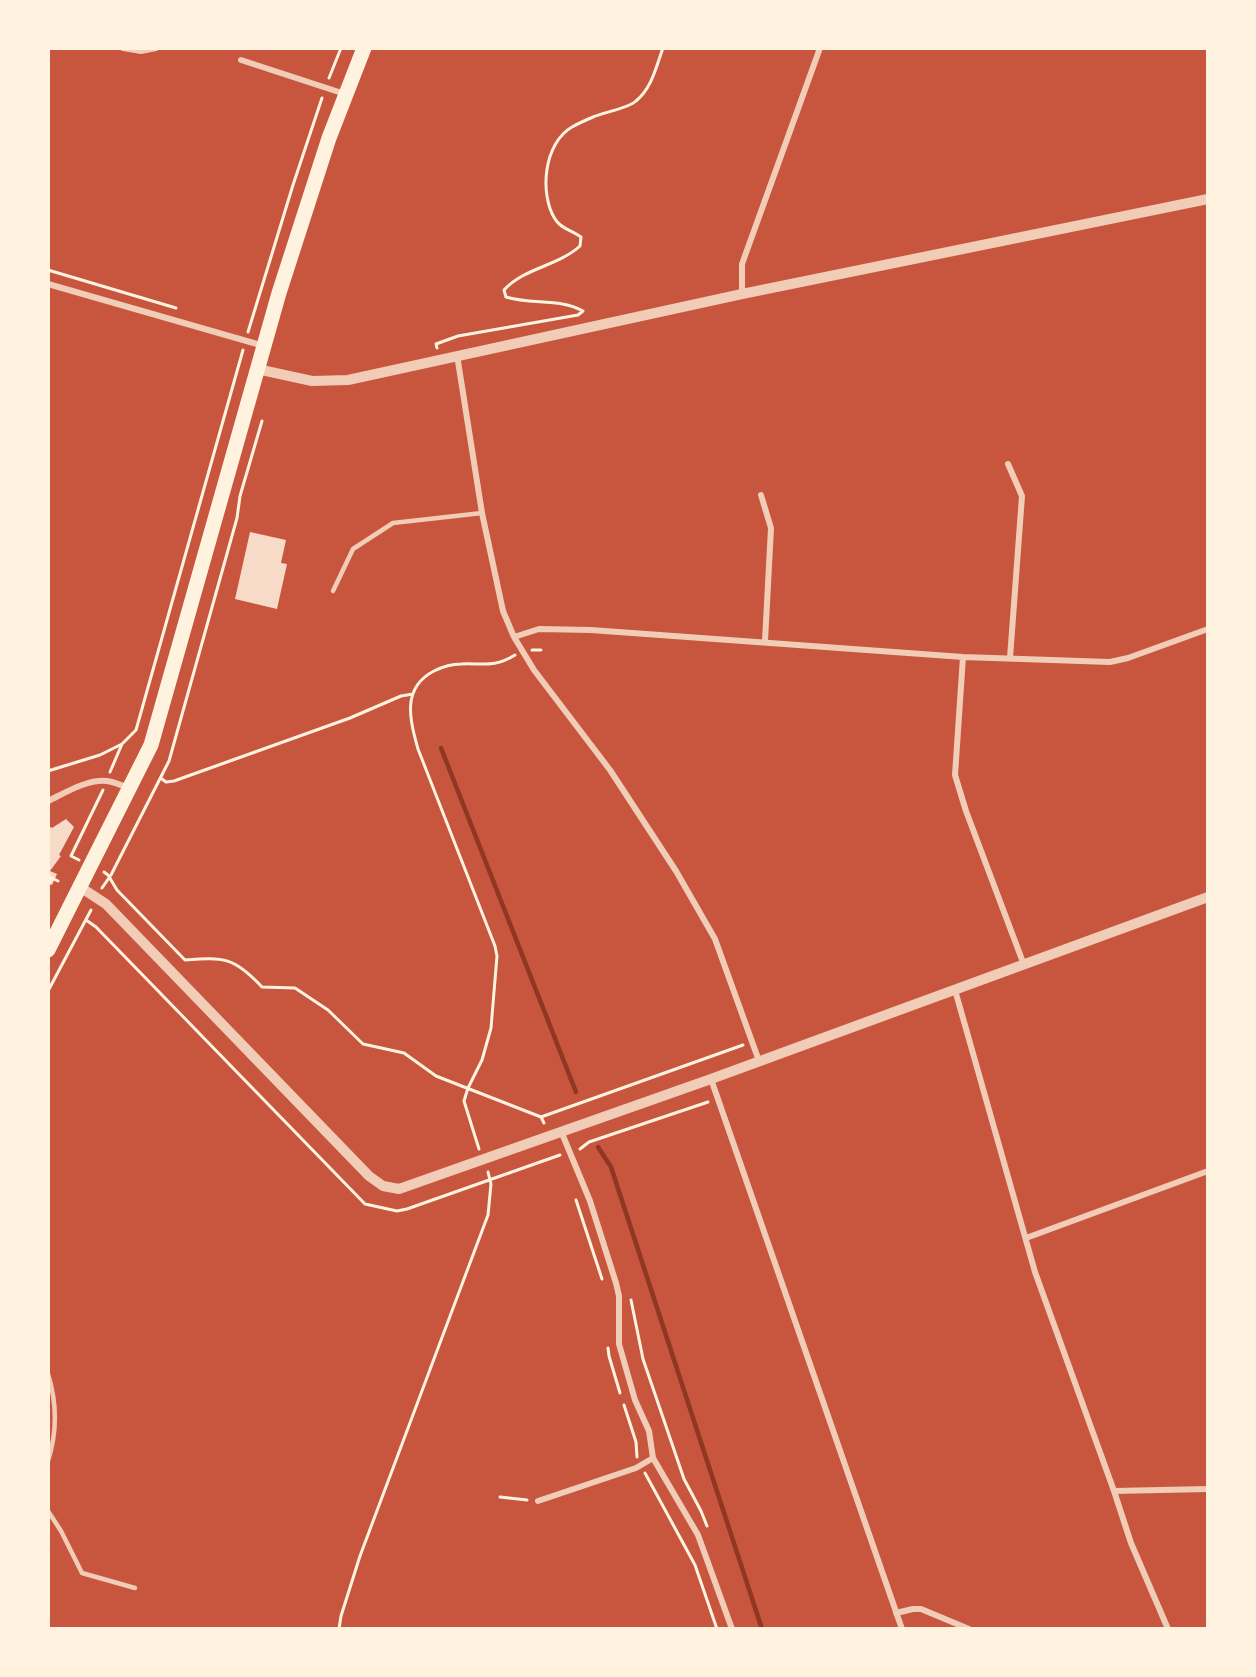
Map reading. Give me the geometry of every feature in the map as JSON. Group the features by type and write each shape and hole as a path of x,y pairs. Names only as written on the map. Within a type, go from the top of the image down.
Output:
{"main road":[{"path":"48,951 148,753 159,722 279,293 329,138 364,48"}],"street":[{"path":"123,48 141,51 156,48"},
{"path":"742,294 742,264 820,48"},
{"path":"241,60 345,95"},
{"path":"257,369 312,381 348,380 440,358 742,294 1208,200"},
{"path":"48,284 264,346"},
{"path":"457,355 482,513 503,611 514,638 534,670 610,770 676,871 715,939 759,1061"},
{"path":"1008,464 1022,496 1010,658"},
{"path":"761,495 771,528 765,641"},
{"path":"514,638 538,629 765,641 963,657 1110,662 1128,658 1208,629"},
{"path":"963,657 955,775 966,811 1024,965"},
{"path":"48,801 100,781 130,788"},
{"path":"80,887 106,904 369,1176 382,1185 399,1189 711,1079 1208,897"},
{"path":"955,990 1035,1272 1131,1543 1168,1629"},
{"path":"711,1079 902,1629"},
{"path":"561,1131 590,1201 616,1283 619,1296 619,1344 635,1400 649,1431 653,1458 698,1535 732,1629"},
{"path":"1026,1238 1208,1171"},
{"path":"538,1501 641,1466 653,1458"},
{"path":"1114,1491 1208,1489"},
{"path":"896,1613 921,1609 969,1629"}],"lane":[{"path":"333,591 353,549 393,523 482,513"},
{"path":"48,1374 54,1408 55,1439 48,1461"},
{"path":"48,1511 82,1573 135,1588"}],"path":[{"path":"48,771 100,755 122,744 136,730 249,330 293,185 325,88 341,48"},
{"path":"440,358 436,344 458,336 578,315 583,311 574,306 519,301 506,297 504,290 511,283 562,259 580,246 581,237 564,228 556,221 550,210 547,198 546,167 556,144 569,129 593,117 635,102 651,83 663,48"},
{"path":"48,270 182,310"},
{"path":"238,327 249,330"},
{"path":"105,883 110,878 162,780 178,734 237,518 240,496 262,422"},
{"path":"339,1629 360,1556 488,1215 491,1191 490,1179 464,1101 482,1060 491,1028 497,956 418,749 411,724 412,694 422,677 441,667 459,663 487,665 503,663 522,651 541,650"},
{"path":"162,780 174,781 350,718 393,699 412,694"},
{"path":"117,756 122,744"},
{"path":"76,858 70,856 93,812"},
{"path":"105,873 117,890 185,960 216,957 244,968 262,987 295,988 328,1010 363,1044 404,1053 436,1076 541,1117 544,1122"},
{"path":"48,886 50,877 58,881"},
{"path":"48,991 89,914"},
{"path":"86,920 96,927 365,1204 397,1211 407,1209 561,1154 564,1162"},
{"path":"541,1117 752,1042"},
{"path":"580,1149 589,1142 717,1098"},
{"path":"576,1198 603,1283"},
{"path":"629,1292 643,1359 684,1479 707,1528"},
{"path":"608,1346 609,1356 636,1442 636,1454 695,1565 717,1629"},
{"path":"500,1497 538,1501"}],"building":[{"path":"250,532 286,540 281,563 287,564 277,609 235,599"},
{"path":"66,819 74,827 59,855 61,856 50,871 57,874 52,885 48,883 48,828"}],"waterway":[{"path":"441,748 576,1092"},
{"path":"598,1147 611,1167 762,1629"}]}
